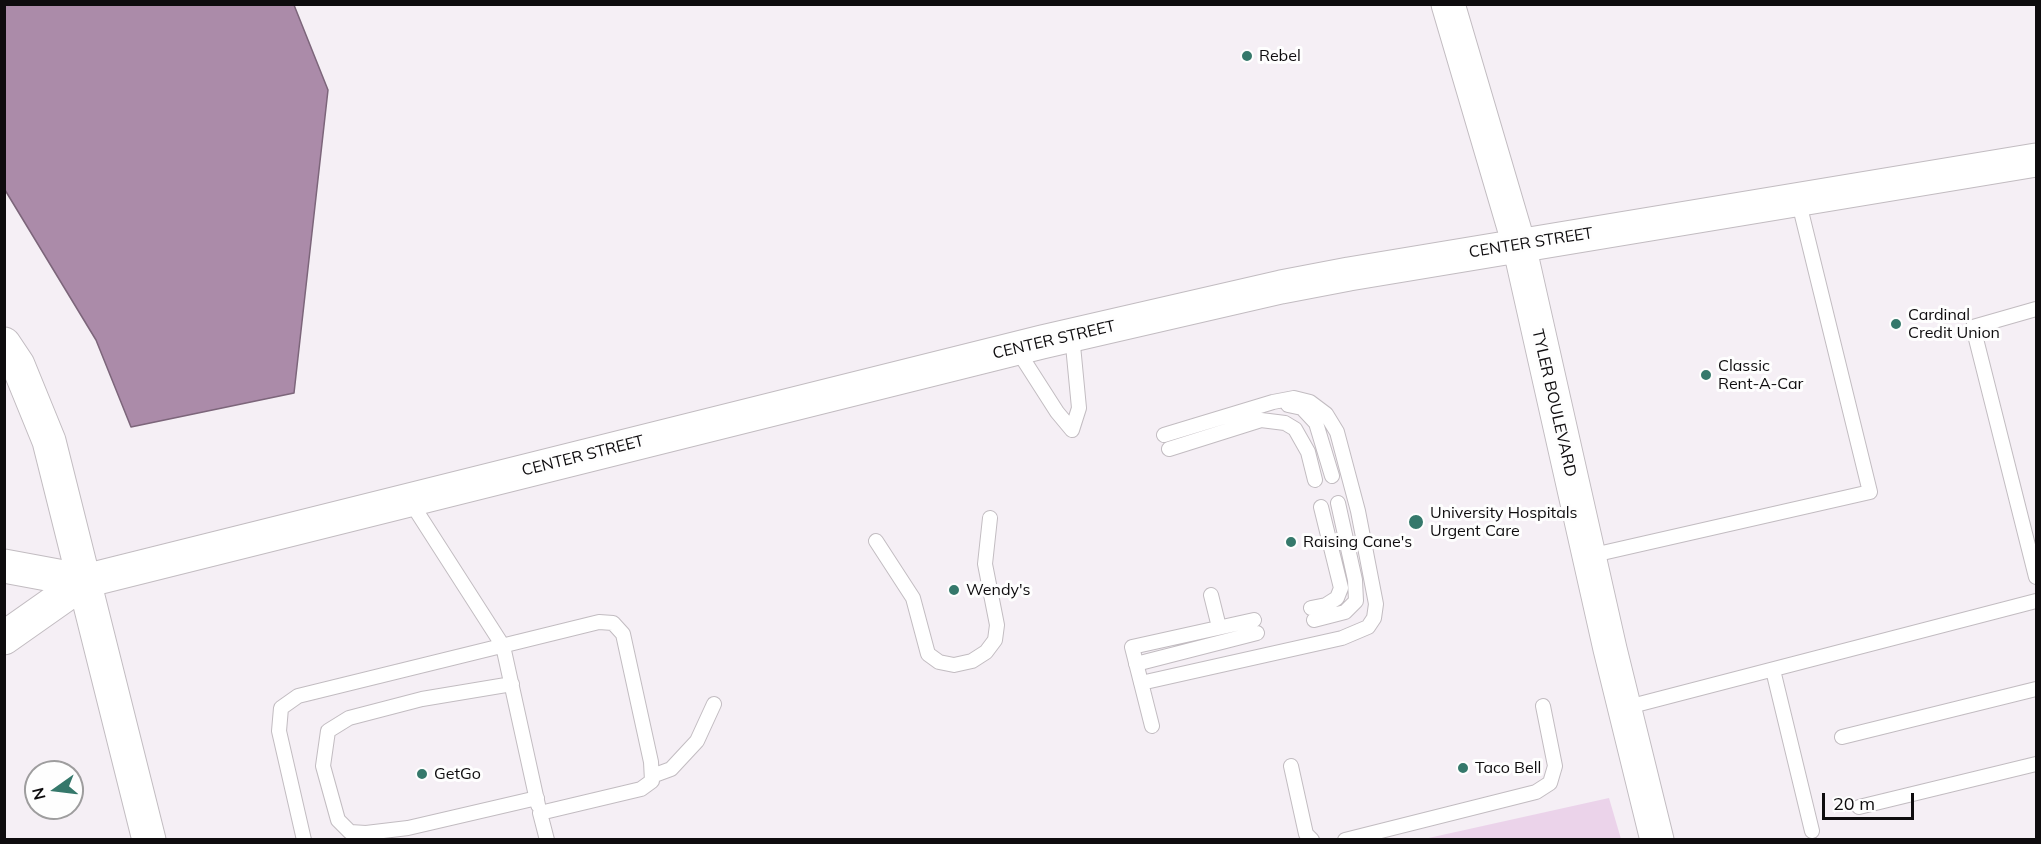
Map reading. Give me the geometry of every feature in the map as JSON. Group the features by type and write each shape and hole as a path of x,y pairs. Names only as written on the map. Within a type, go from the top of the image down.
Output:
{"main road":[{"name":"TYLER BOULEVARD","path":"1448,4 1519,245 1624,708 1657,840"},
{"name":"CENTER STREET","path":"4,638 86,581 1016,348 1281,287 1519,245 2037,160"},
{"path":"4,344 18,365 49,441 86,581 149,840"},
{"name":"CENTER STREET","path":"4,566 86,581"}],"lane":[{"path":"1589,556 1870,492 1798,199"},
{"path":"2037,309 1973,327 2037,577"},
{"path":"1016,348 1057,412 1072,430 1079,408 1072,335"},
{"path":"1141,683 1342,638 1368,627 1374,618 1376,604 1358,511 1337,432 1326,414 1310,402 1294,398 1164,435"},
{"path":"1169,450 1261,420 1279,407 1289,405 1302,408 1316,423 1332,476"},
{"path":"1261,420 1285,423 1295,429 1308,452 1315,480"},
{"path":"409,499 503,646 547,840"},
{"path":"1321,507 1341,588 1336,598 1312,614 1345,612 1356,601 1355,580 1338,503"},
{"path":"876,541 913,598 928,654 939,662 954,664 972,661 986,652 995,640 997,625 985,564 990,518"},
{"path":"1211,595 1219,627"},
{"path":"1624,708 2037,601"},
{"path":"303,840 279,730 281,708 298,696 599,622 614,623 622,634 652,781 641,789 540,813"},
{"path":"1136,664 1256,626 1219,627 1132,647 1136,664 1152,726"},
{"path":"1773,670 1812,831"},
{"path":"512,684 422,699 349,718 328,731 322,766 338,820 350,832 366,833 408,828 537,798"},
{"path":"1842,737 2037,689"},
{"path":"652,776 670,769 697,741 714,704"},
{"path":"1345,840 1536,792 1550,783 1555,766 1543,706"},
{"path":"1859,807 2037,764"},
{"path":"1291,766 1306,834 1312,840"}],"shaded area":[{"path":"5,4 294,5 328,90 294,393 131,427 96,340 5,190"},
{"path":"1609,798 1621,839 1424,839"}],"place":[{"name":"Rebel","path":"1247,56"},
{"name":"Cardinal Credit Union","path":"1896,324"},
{"name":"Classic Rent-A-Car","path":"1706,375"},
{"name":"University Hospitals Urgent Care","path":"1416,522"},
{"name":"Raising Cane's","path":"1291,542"},
{"name":"Wendy's","path":"954,590"},
{"name":"Taco Bell","path":"1463,768"},
{"name":"GetGo","path":"422,774"}]}
